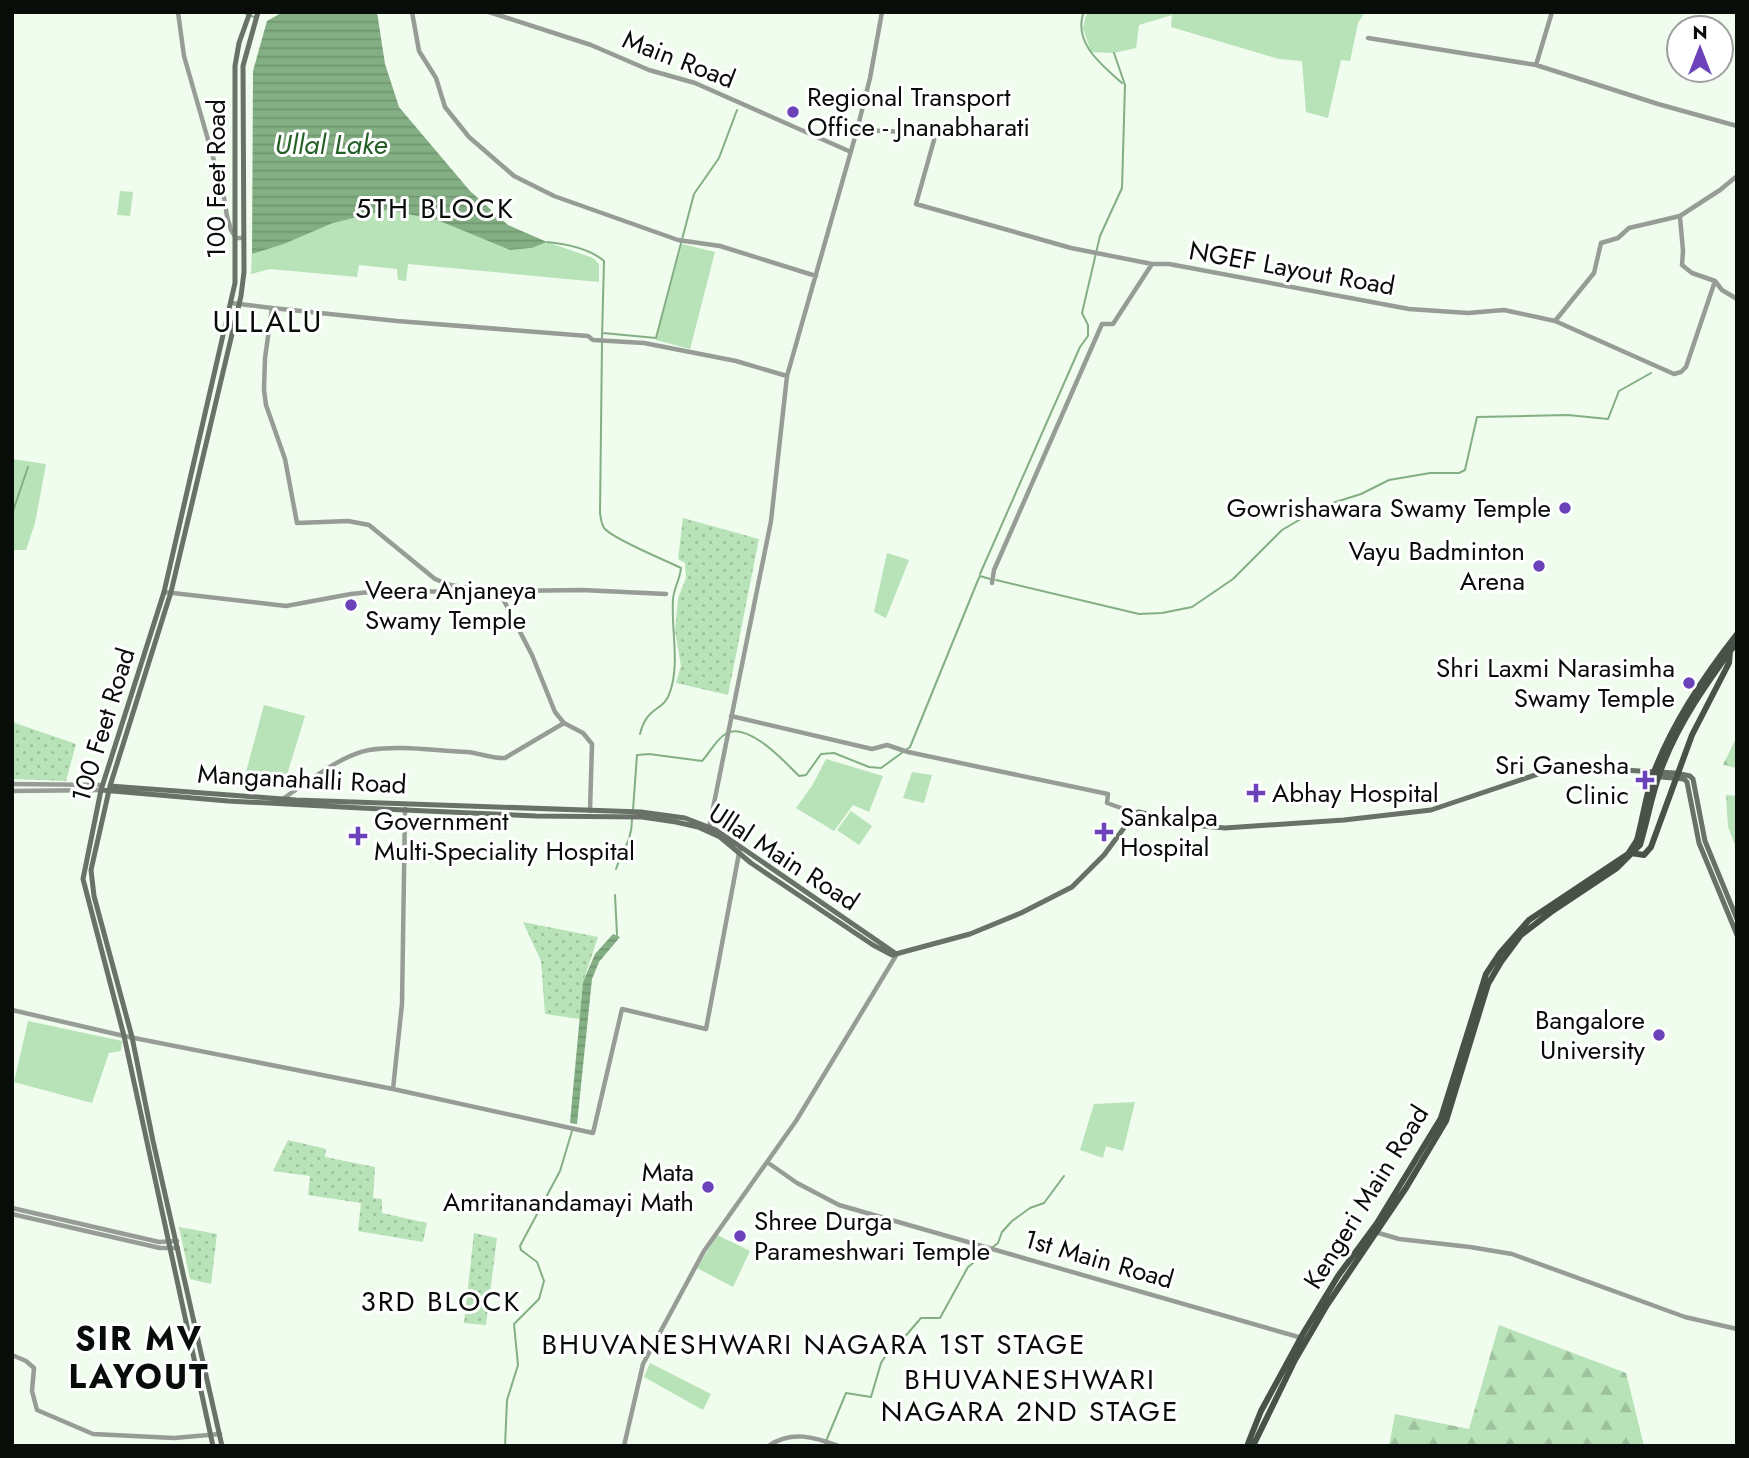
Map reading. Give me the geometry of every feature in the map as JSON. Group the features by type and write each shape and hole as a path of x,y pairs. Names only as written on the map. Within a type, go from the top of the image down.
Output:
{"main road":[{"name":"100 Feet Road","path":"213,1446 124,1036 83,879 102,788 168,592 231,303 239,238 243,66 258,12"},
{"name":"100 Feet Road","path":"222,1446 132,1037 92,882 96,846 110,788 168,592 239,304 244,272 239,238 235,66 239,43 249,14"},
{"name":"Kengeri Main Road","path":"1247,1446 1261,1411 1304,1338 1446,1121 1488,984 1501,962 1521,935 1617,868 1640,845 1656,775 1708,680 1737,634"},
{"name":"Kengeri Main Road","path":"1728,649 1737,642"},
{"path":"1631,853 1644,855 1651,847 1692,735 1731,659 1728,649"},
{"path":"897,954 970,934 1072,887 1104,855 1135,813 1192,825 1226,828 1409,814 1552,771 1677,775 1693,779 1699,843 1737,919"},
{"name":"Manganahalli Road","path":"102,788 283,801 629,814"},
{"name":"Ullal Main Road","path":"629,814 641,814 708,829 885,953 897,954"},
{"path":"1723,894 1737,935"},
{"name":"Kengeri Main Road","path":"1253,1446 1304,1338"}],"street":[{"path":"178,12 184,56 223,192 227,216 231,230 239,238"},
{"path":"412,12 419,51 436,78 445,107 469,137 514,176 554,197 678,240 720,246 817,275"},
{"name":"Main Road","path":"489,12 591,45 649,70 695,83 851,152"},
{"path":"708,829 771,521 787,376 858,130 882,12"},
{"path":"1536,65 1552,12"},
{"path":"1368,38 1536,65 1737,126"},
{"name":"NGEF Layout Road","path":"858,130 936,134 916,204 1096,253 1152,264 1169,264 1422,311 1468,313 1504,310 1555,321 1674,374 1686,368 1715,281"},
{"path":"1555,321 1594,274 1601,243 1618,238 1629,228 1679,216 1737,176"},
{"path":"1679,216 1683,240 1682,265 1692,273 1715,281 1722,290 1737,299"},
{"path":"992,583 1102,324 1113,324 1152,264"},
{"path":"231,303 397,321 589,336 593,340 610,342 645,343 736,361 787,376"},
{"path":"272,309 265,358 264,390 266,405 285,459 297,523 348,521 369,524 435,579 500,593 540,671 555,712 564,723 583,733 592,744 590,814"},
{"path":"168,592 286,606 380,591 583,590 666,594"},
{"path":"731,716 873,749 887,745 908,752 991,767 1108,794 1107,803 1135,813"},
{"path":"283,801 344,760 367,751 406,748 473,752 505,758 564,723"},
{"name":"Manganahalli Road","path":"12,784 102,788"},
{"name":"Manganahalli Road","path":"12,790 102,788"},
{"path":"393,1089 402,1004 405,807"},
{"path":"12,1010 124,1036 393,1089 593,1133 622,1009 706,1029 739,851"},
{"path":"624,1446 646,1358 704,1251 796,1121 897,954"},
{"name":"1st Main Road","path":"767,1162 797,1183 839,1205 1304,1338"},
{"path":"12,1208 169,1246 177,1241"},
{"path":"12,1214 178,1248"},
{"path":"1374,1231 1399,1239 1512,1254 1685,1317 1737,1329"},
{"path":"12,1355 34,1368 32,1391 37,1410 93,1434 174,1438 220,1434"},
{"path":"768,1446 778,1439 791,1436 805,1436 839,1446"}],"green space":[{"path":"1091,12 1365,12 1358,23 1350,61 1341,60 1328,118 1306,112 1302,61 1279,59 1171,27 1172,15 1139,25 1136,48 1114,53 1091,52 1083,28 1086,15"},
{"path":"120,191 133,192 130,216 117,215"},
{"path":"387,210 437,220 510,250 532,248 547,242 593,258 599,264 599,282 408,264 406,281 398,280 397,269 359,265 357,277 270,269 251,274 252,254 333,223"},
{"path":"682,244 715,252 690,349 656,340"},
{"path":"12,459 46,464 35,523 26,550 12,550"},
{"path":"683,518 759,539 728,695 676,683 681,666 675,631 678,598 686,578 685,563 678,559"},
{"path":"887,553 909,560 886,618 874,612"},
{"path":"264,705 305,716 286,778 246,772"},
{"path":"12,722 76,744 66,781 12,779"},
{"path":"1737,736 1737,768 1723,765"},
{"path":"826,759 883,776 869,812 853,805 834,831 796,808 812,786"},
{"path":"912,772 932,775 924,803 903,798"},
{"path":"1726,795 1737,796 1737,850 1728,827"},
{"path":"851,811 872,826 859,845 837,830"},
{"path":"523,922 598,937 583,982 580,1019 545,1014 541,961"},
{"path":"28,1021 122,1041 121,1051 109,1053 92,1103 14,1082"},
{"path":"1135,1102 1123,1151 1106,1146 1103,1158 1080,1150 1094,1104"},
{"path":"288,1140 326,1149 325,1157 375,1167 373,1198 382,1199 382,1213 427,1223 423,1242 358,1231 361,1203 308,1195 310,1176 273,1171"},
{"path":"179,1227 217,1234 211,1284 190,1279"},
{"path":"474,1233 497,1238 486,1325 464,1323"},
{"path":"717,1235 750,1251 733,1287 697,1268"},
{"path":"1499,1325 1626,1373 1644,1446 1389,1446 1395,1414 1469,1429"},
{"path":"650,1363 711,1394 703,1410 644,1377"}],"water":[{"name":"Ullal Lake","path":"283,12 377,12 385,64 399,107 470,191 508,225 547,242 532,248 510,250 437,220 387,210 333,223 252,254 253,71 267,21"},
{"path":"613,934 620,937 599,962 592,979 577,1124 570,1123 583,982 595,954"}],"waterway":[{"path":"242,12 254,17"},
{"path":"1086,12 1081,25 1086,44 1098,61 1122,83"},
{"path":"980,574 1080,347 1088,336 1088,325 1082,313 1100,236 1122,188 1125,85 1114,53"},
{"path":"603,333 656,338 694,194 719,158 737,110"},
{"path":"547,242 577,247 604,261 602,338"},
{"path":"602,343 602,523 610,534 681,568 673,599 673,681 664,703 647,718 640,734"},
{"path":"996,580 1139,614 1192,607 1233,579 1282,530 1323,506 1361,494 1389,480 1430,473 1459,473 1465,470 1477,417 1568,415 1608,419 1619,391 1651,373"},
{"path":"12,514 28,467"},
{"path":"633,810 637,755 702,761 721,737 733,731 743,732 764,744 799,776 806,775 821,754 834,753 869,767 881,768 910,747 978,580 980,576 990,579"},
{"path":"616,869 629,839 632,819"},
{"path":"615,895 617,935"},
{"path":"505,1446 507,1400 518,1365 514,1324 539,1299 544,1281 537,1262 521,1250 520,1246 560,1171 572,1131"},
{"path":"902,1340 921,1318 940,1318 968,1267 998,1243 1002,1232 1012,1221 1030,1208 1044,1203 1064,1176"},
{"path":"824,1446 846,1393 871,1397 881,1363 893,1344"}],"place":[{"name":"Regional Transport Office - Jnanabharati","path":"793,112"},
{"name":"Gowrishawara Swamy Temple","path":"1565,508"},
{"name":"Vayu Badminton Arena","path":"1539,566"},
{"name":"Veera Anjaneya Swamy Temple","path":"351,605"},
{"name":"Shri Laxmi Narasimha Swamy Temple","path":"1689,683"},
{"name":"Sri Ganesha Clinic","path":"1645,780"},
{"name":"Abhay Hospital","path":"1256,793"},
{"name":"Sankalpa Hospital","path":"1104,832"},
{"name":"Government Multi-Speciality Hospital","path":"358,836"},
{"name":"Bangalore University","path":"1659,1035"},
{"name":"Mata Amritanandamayi Math","path":"708,1187"},
{"name":"Shree Durga Parameshwari Temple","path":"740,1236"}],"district":[{"name":"5TH BLOCK","path":"435,208"},
{"name":"ULLALU","path":"268,321"},
{"name":"3RD BLOCK","path":"441,1301"},
{"name":"BHUVANESHWARI NAGARA 1ST STAGE","path":"814,1344"},
{"name":"SIR MV LAYOUT","path":"139,1357"},
{"name":"BHUVANESHWARI NAGARA 2ND STAGE","path":"1030,1395"}]}
